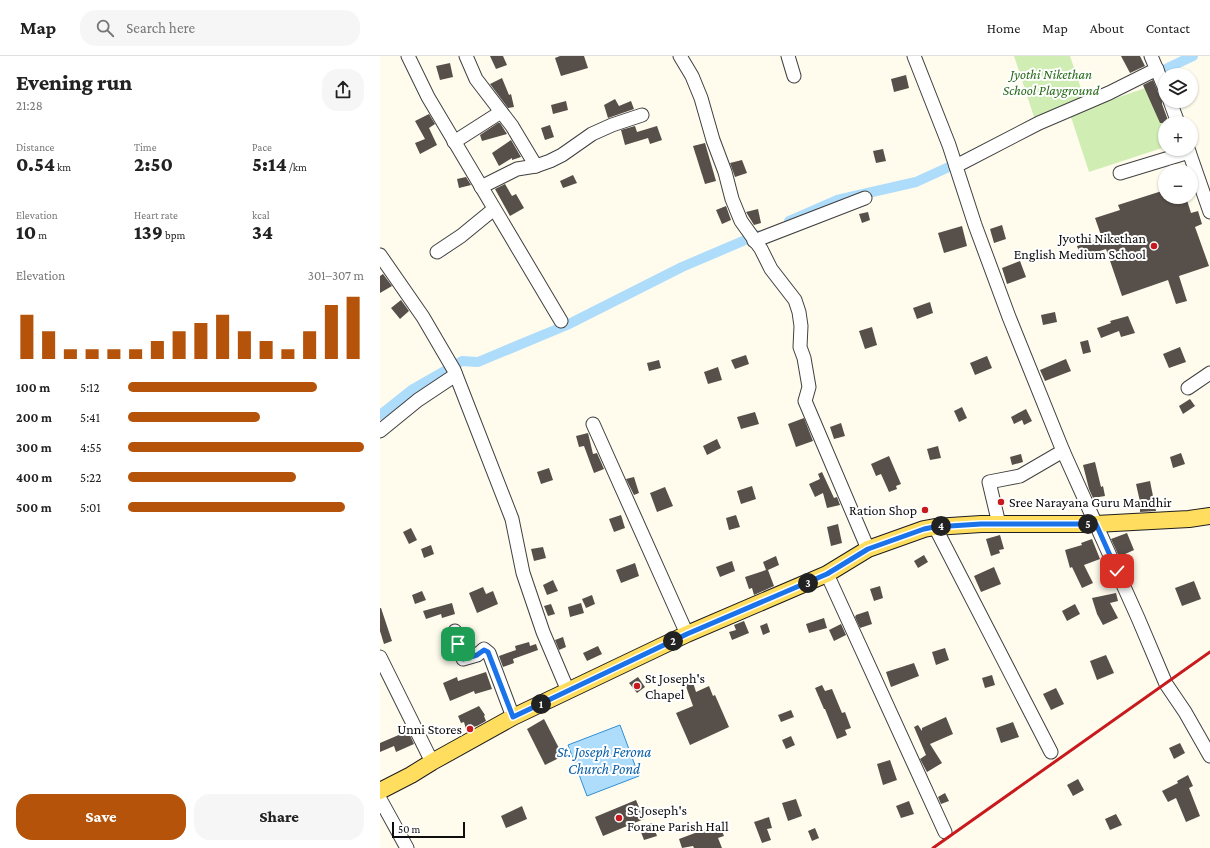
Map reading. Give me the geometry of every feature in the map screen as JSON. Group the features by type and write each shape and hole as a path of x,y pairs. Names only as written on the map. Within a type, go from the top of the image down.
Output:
{"main road":[{"path":"380,791 513,717 687,634 827,574 868,549 918,531 934,527 999,524 1096,524 1189,519 1210,516"}],"street":[{"path":"408,56 428,97 454,142 560,319"},
{"path":"466,56 476,79 512,126 536,166"},
{"path":"680,56 692,76 701,98 713,140 725,172 732,199 741,221 761,249 771,269 795,300 800,319 800,347 804,358 809,387 805,401 868,549"},
{"path":"788,56 794,76"},
{"path":"914,56 956,164 975,224 1009,317 1063,451 1166,684 1185,712 1210,756"},
{"path":"1151,56 1158,70"},
{"path":"956,164 1040,123 1158,72"},
{"path":"454,142 501,112"},
{"path":"482,187 517,169 536,166 562,155 592,134 612,125 642,115"},
{"path":"1120,173 1173,156"},
{"path":"1191,156 1210,212"},
{"path":"751,236 865,198"},
{"path":"437,252 461,236 494,209"},
{"path":"380,255 423,317 452,364 453,378 512,519 523,573 543,632 568,691"},
{"path":"1188,388 1210,373"},
{"path":"380,431 418,400 453,378"},
{"path":"593,424 687,634"},
{"path":"999,524 989,482 1020,476 1063,451"},
{"path":"934,527 1052,752"},
{"path":"827,574 945,832"},
{"path":"455,631 463,659 477,655 484,650 488,652 513,717"},
{"path":"380,657 432,762"},
{"path":"380,799 407,848"}],"green space":[{"name":"Jyothi Nikethan School Playground","path":"1014,56 1070,56 1085,100 1034,117"},
{"name":"Jyothi Nikethan School Playground","path":"1154,85 1158,99 1158,108 1161,108 1163,116 1158,116 1158,149 1089,172 1070,114"}],"water":[{"name":"St. Joseph Ferona Church Pond","path":"620,725 639,776 587,796 568,745"}],"building":[{"path":"490,56 503,56 507,65 496,69"},
{"path":"560,56 584,56 588,68 561,76 555,58"},
{"path":"1121,56 1140,56 1145,66 1130,73"},
{"path":"450,63 453,77 440,80 436,66"},
{"path":"906,75 909,88 894,92 891,79"},
{"path":"502,78 509,95 511,94 514,107 508,108 490,84"},
{"path":"1153,80 1158,92 1158,108 1163,108 1166,116 1158,116 1158,119 1143,85"},
{"path":"615,99 619,106 631,101 634,109 608,118 604,105"},
{"path":"566,101 568,110 553,114 551,105"},
{"path":"429,114 435,124 429,128 437,145 420,154 415,143 425,139 415,121"},
{"path":"500,123 507,134 482,141 480,135"},
{"path":"550,125 554,137 545,140 541,128"},
{"path":"635,126 637,132 657,126 662,140 650,144 648,138 625,145 621,130"},
{"path":"511,140 521,157 512,160 512,158 499,166 492,153"},
{"path":"705,143 716,181 705,184 693,146"},
{"path":"883,149 886,161 876,163 873,151"},
{"path":"742,160 747,173 735,177 730,163"},
{"path":"573,175 577,183 563,188 560,181"},
{"path":"466,177 471,185 459,188 457,179"},
{"path":"505,184 512,196 516,194 524,208 510,216 495,189"},
{"name":"Jyothi Nikethan English Medium School","path":"1158,192 1158,204 1188,204 1191,213 1198,211 1202,224 1195,227 1209,266 1179,276 1187,301 1176,304 1168,280 1122,296 1106,249 1081,257 1077,246 1102,238 1095,218 1120,210 1118,205"},
{"path":"726,206 731,220 722,224 716,210"},
{"path":"758,209 761,223 754,225 746,212"},
{"path":"868,212 870,220 862,223 859,214"},
{"path":"1002,225 1006,239 994,243 990,229"},
{"path":"962,226 967,246 944,253 938,233"},
{"path":"1020,261 1026,277 1007,284 1002,268"},
{"path":"383,274 392,286 380,293 380,276"},
{"path":"401,300 409,311 400,319 391,308"},
{"path":"930,302 933,313 917,319 913,308"},
{"path":"1055,312 1057,322 1043,325 1041,315"},
{"path":"1128,316 1135,333 1121,337 1119,331 1101,338 1097,328 1111,323 1110,321"},
{"path":"872,327 877,345 865,349 859,331"},
{"path":"1088,340 1091,352 1083,354 1080,342"},
{"path":"1180,347 1186,362 1169,368 1163,354"},
{"path":"746,355 749,364 735,369 731,360"},
{"path":"987,356 992,368 975,375 970,363"},
{"path":"1066,359 1071,371 1045,381 1040,370"},
{"path":"659,360 661,368 649,371 647,363"},
{"path":"718,367 722,380 708,384 704,372"},
{"path":"1190,399 1195,406 1183,414 1179,406"},
{"path":"962,407 967,418 959,422 954,411"},
{"path":"1026,409 1032,421 1024,425 1022,420 1014,424 1011,417"},
{"path":"755,412 759,424 741,429 737,417"},
{"path":"804,418 813,441 796,447 788,424"},
{"path":"841,423 845,436 834,439 830,427"},
{"path":"588,433 593,454 597,453 604,469 594,473 584,446 579,447 576,436"},
{"path":"717,439 721,448 707,455 703,446"},
{"path":"938,446 941,458 930,460 927,449"},
{"path":"1181,453 1185,464 1173,468 1170,457"},
{"path":"1021,454 1023,462 1012,465 1010,457"},
{"path":"889,456 901,484 896,486 897,489 889,492 881,474 876,476 871,464"},
{"path":"1095,462 1101,487 1103,486 1105,496 1093,498 1089,489 1083,465"},
{"path":"549,468 553,480 541,484 537,472"},
{"path":"822,472 834,498 837,497 840,505 827,508 823,493 815,497 809,484 820,479 818,474"},
{"path":"634,477 639,493 634,495 626,479"},
{"path":"1150,481 1156,511 1140,512 1141,506 1136,484"},
{"path":"752,486 756,499 741,504 737,491"},
{"path":"665,487 673,506 657,512 650,493"},
{"path":"621,515 625,528 614,532 609,519"},
{"path":"736,515 740,527 729,530 726,518"},
{"path":"838,524 842,543 831,546 827,527"},
{"path":"411,528 417,540 409,544 403,532"},
{"path":"1127,533 1134,550 1123,555 1125,559 1121,561 1111,539"},
{"path":"1000,535 1004,549 999,550 1000,553 991,556 986,539"},
{"path":"1092,539 1100,559 1084,565 1093,583 1082,588 1072,567 1070,568 1065,550 1082,545 1081,543"},
{"path":"431,545 434,554 424,558 421,549"},
{"path":"543,547 546,558 534,561 531,549"},
{"path":"924,555 928,562 918,568 914,561"},
{"path":"776,556 779,565 768,570 774,586 754,595 752,588 749,589 745,577 766,570 763,562"},
{"path":"732,561 735,571 720,577 716,567"},
{"path":"635,563 639,576 621,583 616,570"},
{"path":"994,567 1001,584 981,592 974,576"},
{"path":"553,580 558,591 547,595 543,585"},
{"path":"1194,581 1201,599 1182,606 1175,588"},
{"path":"880,586 883,598 874,601 870,589"},
{"path":"483,587 486,594 493,591 498,604 477,613 469,593"},
{"path":"422,591 426,600 415,604 412,595"},
{"path":"1116,593 1118,601 1110,603 1118,618 1103,625 1097,614 1092,598"},
{"path":"592,595 595,604 586,608 582,599"},
{"path":"452,603 455,614 442,618 441,614 426,619 423,611"},
{"path":"581,603 584,613 570,617 568,607"},
{"path":"551,604 555,614 548,616 544,606"},
{"path":"1075,604 1080,614 1067,621 1062,611"},
{"path":"380,608 392,641 384,644 380,631"},
{"path":"868,611 872,624 860,628 855,617 856,615"},
{"path":"824,618 827,628 809,633 806,624"},
{"path":"744,621 749,633 732,640 729,632 736,630 734,625"},
{"path":"767,623 770,632 763,635 760,626"},
{"path":"841,624 846,635 834,641 829,630"},
{"path":"563,637 566,647 559,650 555,640"},
{"path":"529,642 530,646 536,644 538,650 513,659 514,663 503,667 499,656 516,650 515,646"},
{"path":"598,646 602,654 587,661 583,653"},
{"path":"945,648 949,660 936,665 932,652"},
{"path":"1106,655 1114,673 1097,680 1090,661"},
{"path":"914,663 919,676 891,687 886,672"},
{"path":"486,672 492,689 475,694 474,691 450,701 443,683 457,677 458,681"},
{"path":"992,675 995,685 985,688 982,678"},
{"path":"691,676 696,692 709,686 713,696 715,695 729,727 690,745 676,713 693,706 683,678"},
{"path":"638,677 645,687 637,693 629,683"},
{"path":"822,685 825,691 832,689 842,713 845,712 851,728 845,730 847,735 837,739 815,688"},
{"path":"1056,688 1064,704 1051,710 1043,694"},
{"path":"479,706 485,715 486,721 477,726 466,729 464,722 461,723 458,716"},
{"path":"791,710 794,717 781,722 778,715"},
{"path":"946,717 953,734 930,744 942,763 927,772 920,759 926,755 914,727 918,725 922,731 922,728"},
{"path":"544,719 563,756 545,765 527,729"},
{"path":"1013,722 1019,737 1001,743 996,728"},
{"path":"408,731 414,744 396,752 394,746 380,752 380,743"},
{"path":"791,736 795,745 786,749 782,740"},
{"path":"1180,743 1185,753 1174,759 1169,748"},
{"path":"890,760 897,780 883,785 877,764"},
{"path":"1188,775 1193,786 1189,788 1200,816 1186,822 1176,798 1168,802 1162,791 1178,783 1177,781"},
{"path":"1078,779 1084,790 1073,796 1067,785"},
{"path":"945,793 949,801 941,804 938,797"},
{"path":"796,799 802,816 788,821 782,803"},
{"name":"St Joseph's Forane Parish Hall","path":"636,800 644,819 603,836 595,817"},
{"path":"909,801 914,814 901,818 896,806"},
{"path":"522,806 527,819 506,828 501,816"},
{"path":"1116,814 1122,825 1110,830 1105,819"},
{"path":"769,817 772,828 767,829 771,840 762,843 754,822"},
{"path":"652,823 657,836 644,840 639,827"},
{"path":"719,824 724,836 718,838 722,848 694,848 693,846 682,848 679,839"},
{"path":"815,828 819,838 812,841 808,831"}],"waterway":[{"path":"1153,75 1193,56"},
{"path":"789,221 837,200 916,182 962,161"},
{"path":"380,415 413,389 462,361 478,362 567,325 682,267 757,235"}],"railway":[{"path":"933,848 1210,652"}],"place":[{"name":"Jyothi Nikethan English Medium School","path":"1154,246"},
{"name":"Sree Narayana Guru Mandhir","path":"1001,502"},
{"name":"Ration Shop","path":"925,510"},
{"name":"St Joseph's Chapel","path":"637,686"},
{"name":"Unni Stores","path":"470,729"},
{"name":"St Joseph's Forane Parish Hall","path":"619,818"}],"route":[{"path":"458,644 463,659 477,655 484,650 488,652 513,717 687,634 827,574 868,549 924,529 981,524 1096,524 1117,571"}]}
